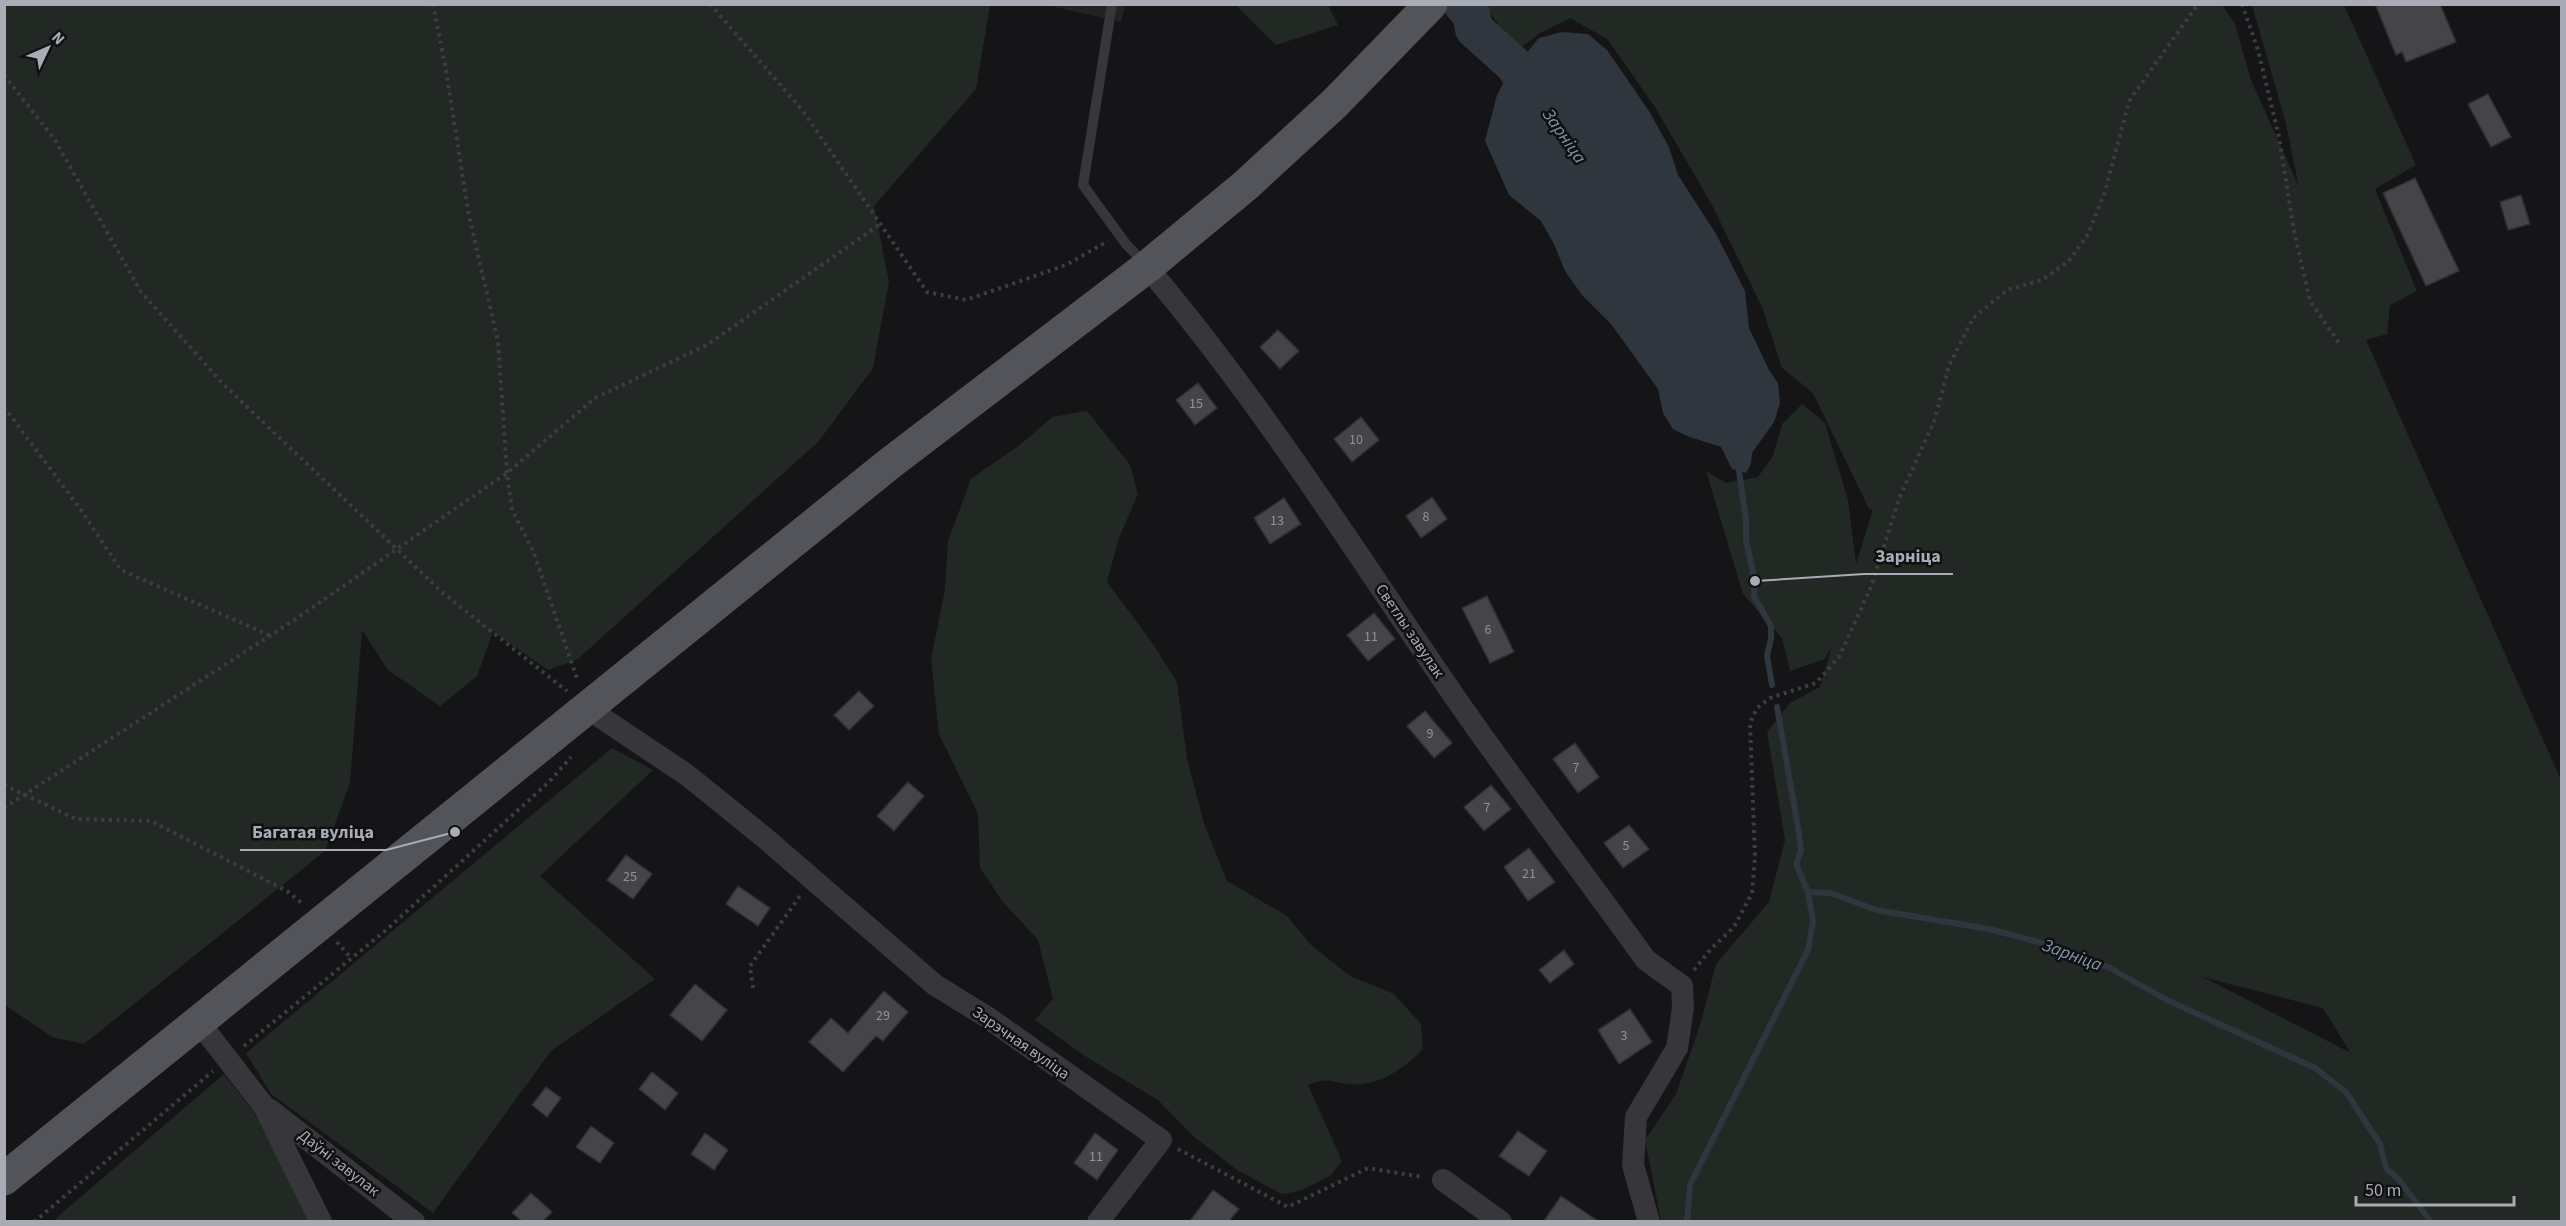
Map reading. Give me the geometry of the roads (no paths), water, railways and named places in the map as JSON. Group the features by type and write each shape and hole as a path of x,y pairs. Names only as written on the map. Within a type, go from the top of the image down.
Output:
{"main road":[{"path":"4,1179 890,464 1146,266 1246,185 1327,110 1429,6"}],"street":[{"name":"Светлы завулак","path":"1146,266 1257,406 1463,709 1646,960 1682,986 1683,1008 1677,1048 1636,1117 1633,1165 1649,1221"},
{"name":"Зарэчная вуліца","path":"587,708 687,775 813,878 935,985 987,1017 1161,1140 1098,1221"},
{"path":"198,1021 263,1105 321,1221"},
{"name":"Даўні завулак","path":"263,1105 414,1221"},
{"path":"1443,1180 1501,1221"}],"lane":[{"path":"1112,4 1083,185 1146,266"}],"water":[{"path":"1562,32 1588,34 1607,50 1649,111 1669,147 1678,175 1716,234 1745,291 1749,328 1769,370 1778,383 1780,403 1774,422 1752,453 1751,464 1746,473 1732,469 1721,447 1673,429 1663,413 1658,389 1611,324 1582,295 1565,271 1541,221 1509,195 1485,141 1497,95 1513,64 1523,57 1539,38"}],"waterway":[{"name":"Зарніца","path":"1462,4 1471,14 1474,29 1513,64 1542,105"},
{"name":"Зарніца","path":"1739,471 1746,519 1746,540 1755,581 1754,597 1771,626 1767,656 1772,685"},
{"name":"Зарніца","path":"1777,707 1799,833 1801,851 1796,864 1808,892 1831,893 1876,910 1989,929 2057,947 2110,968 2167,1000 2315,1068 2346,1092 2380,1144 2386,1168 2399,1180 2431,1222"},
{"path":"1687,1222 1690,1185 1808,950 1813,921 1808,892"}],"place":[{"name":"Зарніца","path":"1755,581"},
{"name":"Багатая вуліца","path":"455,832"}]}
